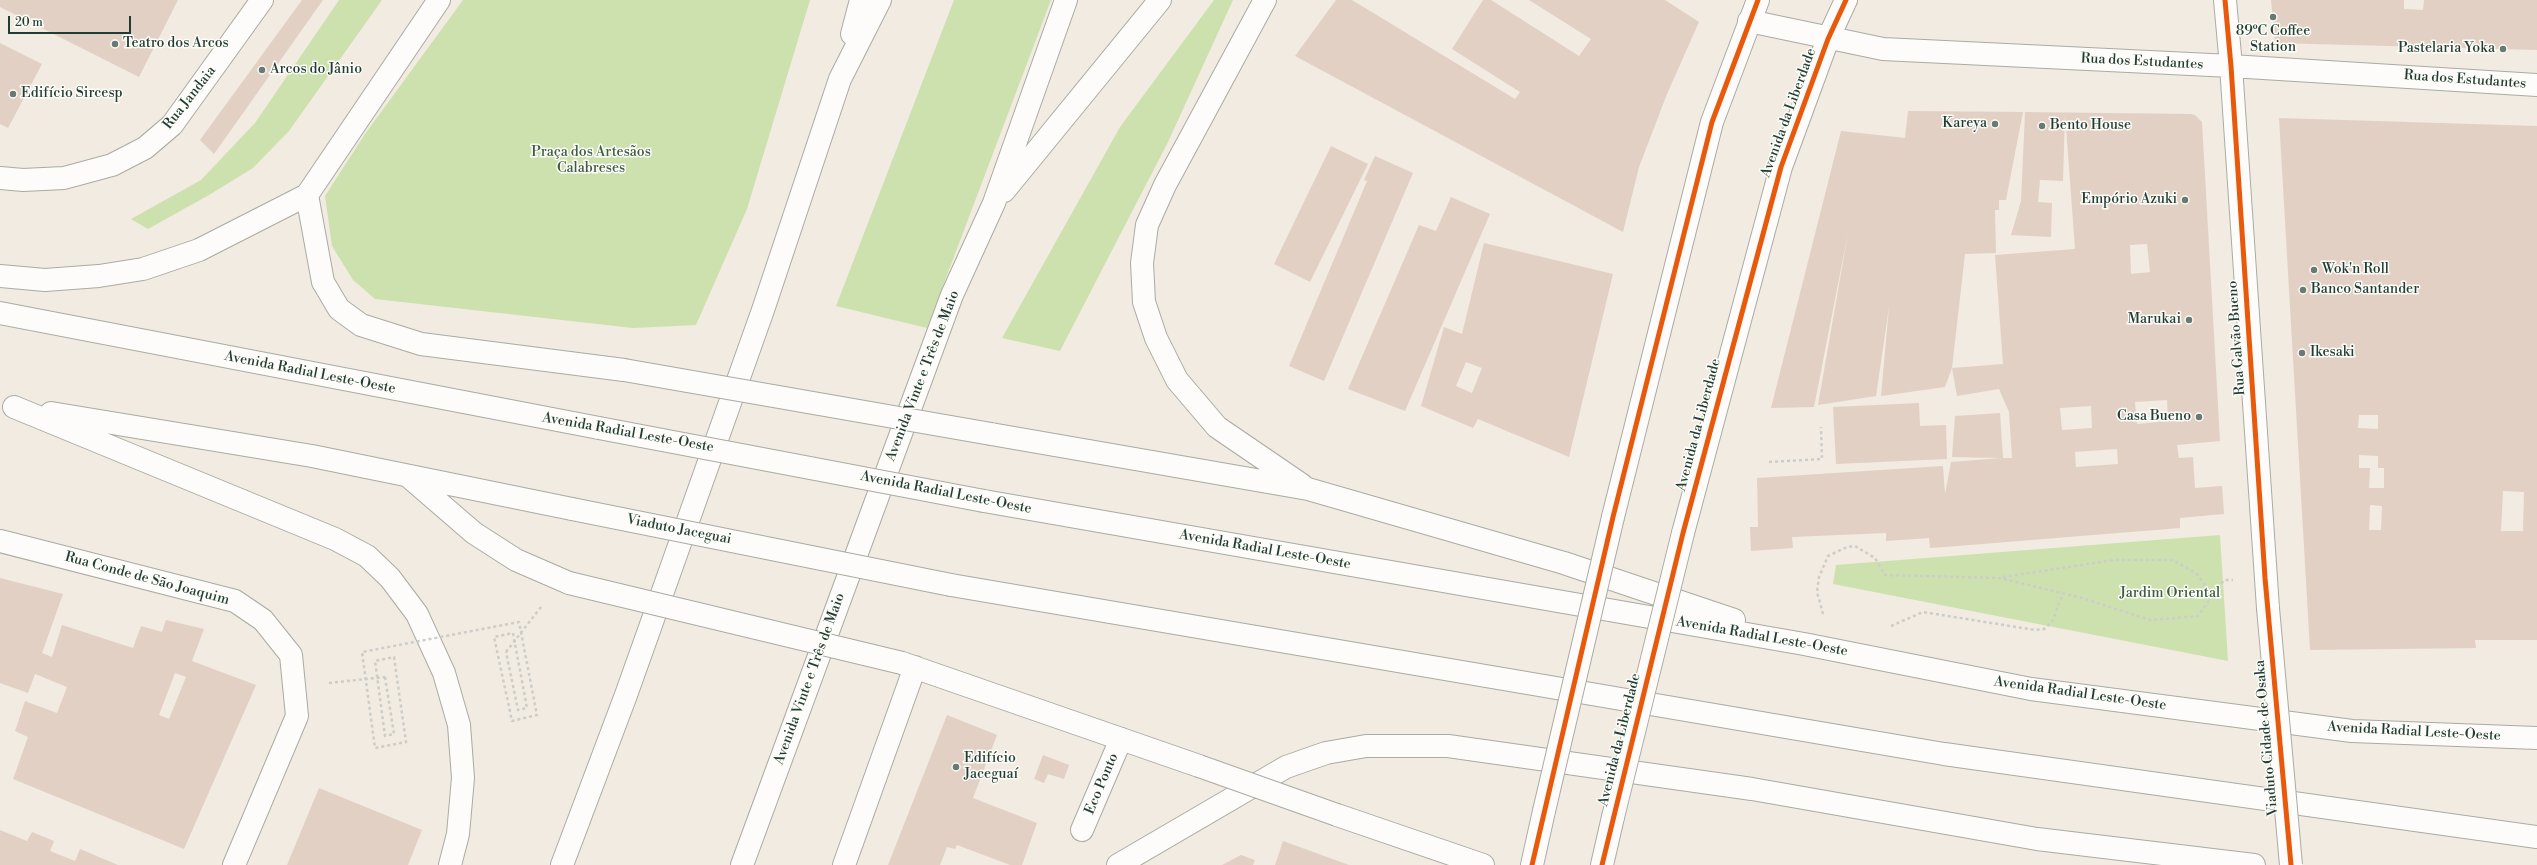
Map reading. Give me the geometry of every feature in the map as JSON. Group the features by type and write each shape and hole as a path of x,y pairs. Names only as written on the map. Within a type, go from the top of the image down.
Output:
{"main road":[{"name":"Rua Jandaia","path":"0,178 23,180 64,178 112,165 145,148 172,125 262,0"},
{"path":"0,276 46,280 100,276 143,269 199,250 307,195 439,0"},
{"path":"562,865 626,695 763,310 840,79 861,0"},
{"path":"840,79 880,0"},
{"name":"Avenida Vinte e Três de Maio","path":"742,865 952,295 994,203 1066,0"},
{"path":"994,203 1160,0"},
{"path":"1265,0 1165,185 1147,225 1142,263 1144,302 1156,338 1177,380 1217,427 1308,489"},
{"path":"1532,865 1613,517 1712,122 1758,0"},
{"name":"Avenida da Liberdade","path":"1602,865 1683,533 1781,167 1828,39 1846,0"},
{"name":"Rua Galvão Bueno","path":"2225,0 2231,66 2268,608"},
{"name":"Rua dos Estudantes","path":"1749,21 1883,50 2231,66 2537,85"},
{"path":"307,195 323,282 339,309 361,325 421,344 624,370 1308,489 1564,563 1804,644"},
{"name":"Avenida Radial Leste-Oeste","path":"0,313 984,500 1804,644 2031,689 2345,730 2537,738"},
{"path":"7,406 312,456 407,475 474,533 516,560 565,582 908,665 1483,865"},
{"path":"7,406 335,539 367,556 390,578 417,614 444,673 459,725 463,778 458,834 450,865"},
{"name":"Viaduto Jaceguai","path":"407,475 951,585 1944,754 2537,837"},
{"name":"Rua Conde de São Joaquim","path":"0,541 235,601 263,620 291,655 297,716 234,865"},
{"name":"Viaduto Cidade de Osaka","path":"2268,608 2291,865"},
{"path":"844,865 908,665"},
{"name":"Eco Ponto","path":"1082,830 1121,739"},
{"path":"1118,865 1286,767 1326,753 1366,746 1448,746 1752,789 2037,839 2254,865"}],"path":[{"path":"1769,462 1822,459 1821,427"},
{"path":"1826,619 1817,592 1819,577 1828,556 1847,547 1855,546 1864,550 1875,558 1885,575 2000,578 2114,560 2174,560 2197,574 2212,596"},
{"path":"2000,578 2063,593 2150,620 2198,616 2224,580 2265,578"},
{"path":"329,683 385,677 394,734 385,736 375,661 394,657 406,742 375,748 362,652 519,622 537,715 512,721 494,637 513,633 527,708 518,710 506,652 565,582"},
{"path":"1886,629 1923,612 2035,630 2044,629 2052,622 2063,593"}],"green space":[{"path":"339,0 382,0 289,131 253,168 209,195 148,229 131,219 201,180 255,123"},
{"name":"Praça dos Artesãos Calabreses","path":"463,0 810,0 747,209 696,325 633,328 375,299 353,280 332,246 325,196 365,134"},
{"path":"954,0 1051,0 927,328 836,306"},
{"path":"1214,0 1233,0 1168,142 1060,351 1002,338 1120,127"},
{"name":"Jardim Oriental","path":"2220,535 2228,661 1833,584 1836,565"}],"building":[{"name":"Teatro dos Arcos","path":"0,0 178,0 139,77 0,7"},
{"name":"Arcos do Jânio","path":"302,0 323,0 214,154 200,140"},
{"path":"1336,0 1352,0 1515,99 1520,92 1452,49 1483,0 1491,0 1579,56 1591,39 1529,0 1665,0 1699,22 1667,94 1639,167 1623,232 1295,56"},
{"path":"2271,0 2404,0 2404,9 2423,10 2424,0 2537,0 2537,50 2275,43"},
{"name":"Edifício Sircesp","path":"0,43 42,64 8,128 0,124"},
{"path":"1908,111 2023,112 2006,200 1999,200 1999,210 1995,210 1996,253 1965,254 1952,368 1945,387 1881,396 1889,307 1876,396 1818,405 1848,233 1814,407 1771,408 1841,131 1905,138"},
{"path":"2025,112 2191,114 2195,115 2202,122 2220,441 2177,445 2179,458 2193,457 2195,488 2222,486 2224,514 2180,518 2180,528 1945,547 1930,548 1929,538 1886,541 1886,533 1792,537 1793,548 1751,551 1750,527 1758,527 1757,478 1943,466 1945,494 1951,462 2001,458 1952,457 1955,416 2000,413 2003,458 2012,458 2009,412 1999,389 1957,396 1952,368 2003,364 1995,255 2075,249 2065,113 2063,181 2040,180 2038,202 2052,203 2051,237 2011,235 2021,201","holes":["2147,244 2150,272 2131,274 2130,245","2167,400 2168,421 2137,424 2135,402","2091,406 2092,428 2062,430 2060,408","2117,449 2118,464 2076,467 2075,452"]},
{"path":"2279,118 2537,126 2537,640 2475,640 2476,648 2310,650","holes":["2359,415 2378,415 2378,429 2358,428","2359,455 2378,456 2378,468 2384,468 2384,488 2369,488 2370,468 2359,468","2503,491 2524,492 2523,531 2501,531","2370,505 2382,506 2381,530 2369,530"]},
{"path":"1331,146 1368,164 1310,282 1274,264"},
{"path":"1375,156 1413,173 1324,381 1289,366 1367,181 1364,180"},
{"path":"1451,197 1490,214 1405,411 1348,389 1419,225 1436,231"},
{"path":"1484,243 1613,274 1569,457 1478,419 1473,428 1421,406 1444,327 1462,334","holes":["1466,362 1482,368 1472,393 1456,386"]},
{"path":"1919,403 1920,426 1946,425 1947,459 1836,464 1833,407"},
{"path":"0,578 63,594 42,653 52,657 62,625 133,648 141,626 162,632 166,620 204,629 192,661 256,685 184,849 13,779 28,737 15,731 25,701 57,713 67,687 35,674 28,693 0,683","holes":["175,673 186,677 169,719 159,715"]},
{"name":"Edifício Jaceguaí","path":"947,715 997,735 973,798 1037,823 1022,865 1010,865 957,845 955,849 947,847 940,865 888,865"},
{"path":"1043,755 1069,765 1064,779 1048,774 1044,783 1034,779"},
{"path":"319,788 422,830 408,865 287,865"},
{"path":"0,830 27,841 32,832 54,841 50,851 75,861 80,849 118,865 0,865"},
{"path":"1283,841 1349,865 1275,865"},
{"path":"1241,855 1255,860 1253,865 1222,865"}],"cycle path":[{"path":"1532,865 1613,517 1712,122 1758,0"},
{"path":"1602,865 1683,533 1781,167 1828,39 1846,0"},
{"path":"2225,0 2231,66 2265,578 2291,865"}],"place":[{"name":"89ºC Coffee Station","path":"2273,17"},
{"name":"Teatro dos Arcos","path":"115,44"},
{"name":"Pastelaria Yoka","path":"2503,49"},
{"name":"Arcos do Jânio","path":"262,70"},
{"name":"Edifício Sircesp","path":"13,94"},
{"name":"Kareya","path":"1995,124"},
{"name":"Bento House","path":"2042,126"},
{"name":"Empório Azuki","path":"2185,200"},
{"name":"Wok'n Roll","path":"2314,270"},
{"name":"Banco Santander","path":"2303,290"},
{"name":"Marukai","path":"2189,320"},
{"name":"Ikesaki","path":"2302,353"},
{"name":"Casa Bueno","path":"2199,417"},
{"name":"Edifício Jaceguaí","path":"956,767"}]}
